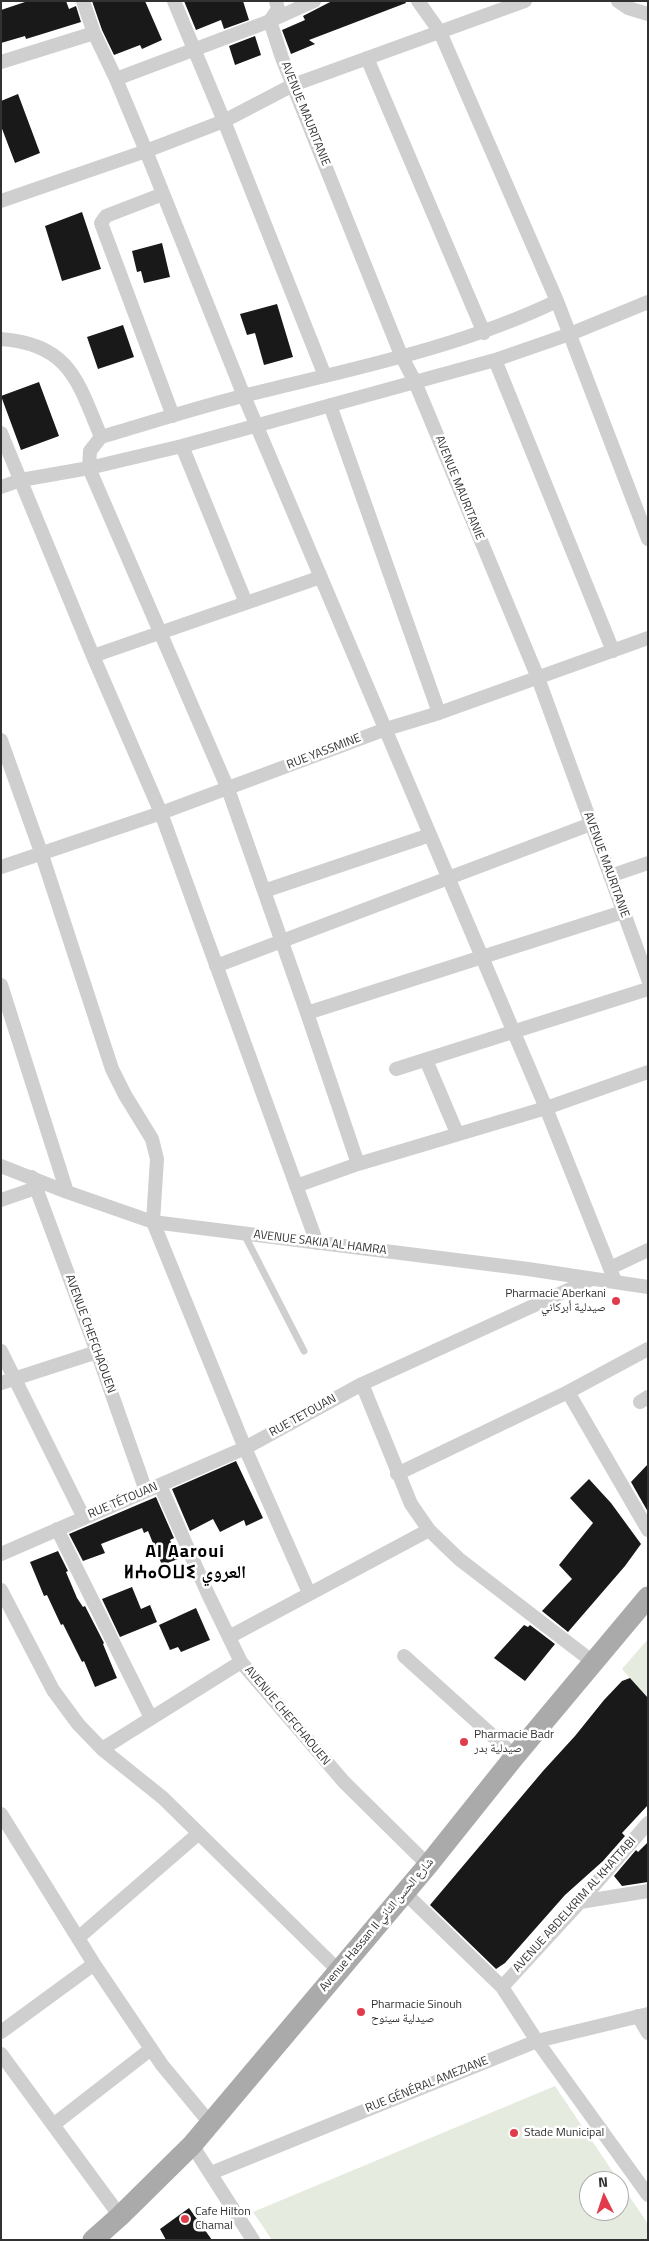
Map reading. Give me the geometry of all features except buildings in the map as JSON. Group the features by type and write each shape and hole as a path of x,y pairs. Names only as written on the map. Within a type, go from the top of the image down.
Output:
{"main road":[{"name":"Avenue Hassan II شارع الحسن الثاني","path":"94,2240 192,2145 428,1865 515,1756 648,1597"}],"street":[{"path":"82,1 94,33 116,79 146,151 244,396 386,729 512,1033 546,1108 615,1281"},
{"path":"174,1 224,120 325,376"},
{"path":"270,21 278,9 276,1"},
{"path":"116,79 270,21 314,1"},
{"path":"418,1 440,32 557,301 648,539"},
{"path":"1,201 146,151 224,120 293,85 525,1"},
{"path":"627,3 648,14"},
{"name":"AVENUE MAURITANIE","path":"270,21 293,85 401,355 415,382 538,678 648,979"},
{"path":"1,62 94,33"},
{"path":"367,58 484,332"},
{"path":"163,194 106,216 101,222 174,416"},
{"path":"358,1164 228,789 89,468 90,451 101,437 244,396 325,376 484,332 557,301"},
{"path":"1,487 21,480 89,468 182,446 256,424 495,360 570,334 648,302"},
{"path":"1,339 31,343 59,359 70,370 79,384 101,437"},
{"path":"495,360 613,651"},
{"path":"330,405 439,713"},
{"path":"1,433 93,656 161,813 317,1243"},
{"path":"182,446 246,602"},
{"path":"93,656 160,631 321,577"},
{"name":"RUE YASSMINE","path":"1,867 42,855 161,813 386,729 439,713 648,638"},
{"path":"1,740 42,855 112,1069 125,1095 152,1139 157,1159 153,1222 245,1448 309,1593"},
{"path":"216,966 591,824"},
{"path":"264,891 430,835"},
{"path":"610,876 648,863"},
{"path":"307,1013 623,912"},
{"path":"1,985 67,1192"},
{"path":"396,1069 648,989"},
{"path":"426,1060 457,1133"},
{"path":"296,1186 358,1164 457,1133 546,1108 648,1072"},
{"name":"AVENUE SAKIA AL HAMRA","path":"1,1166 34,1182 153,1222 593,1278 648,1288"},
{"path":"1,1200 34,1182"},
{"name":"AVENUE CHEFCHAOUEN","path":"34,1182 146,1491"},
{"path":"610,1268 648,1250"},
{"path":"593,1278 362,1384 411,1504 429,1530 459,1558 593,1662"},
{"path":"398,1474 568,1392 648,1349"},
{"path":"1,1351 84,1518"},
{"path":"1,1383 97,1352"},
{"name":"RUE TETOUAN","path":"245,1448 362,1384"},
{"path":"568,1392 648,1530"},
{"name":"RUE TÉTOUAN","path":"1,1554 245,1448"},
{"name":"AVENUE CHEFCHAOUEN","path":"160,1485 241,1662 344,1782 428,1865"},
{"path":"57,1529 151,1718"},
{"path":"229,1637 429,1530"},
{"path":"1,1590 53,1690 78,1724 102,1748 163,1798 339,1971"},
{"path":"404,1656 515,1756"},
{"path":"102,1748 241,1662"},
{"path":"1,1814 94,1964 152,2049 210,2123"},
{"name":"AVENUE ABDELKRIM AL KHATTABI","path":"502,1987 580,1902 648,1822"},
{"path":"78,1938 199,1833"},
{"path":"580,1902 648,1891"},
{"path":"404,1892 502,1987 537,2041 648,2195"},
{"path":"1,2032 94,1964"},
{"path":"643,2015 648,2033"},
{"name":"RUE GÉNÉRAL AMEZIANE","path":"211,2173 537,2041 643,2015"},
{"path":"53,2126 152,2049"},
{"path":"1,2054 120,2216"},
{"path":"192,2145 253,2240"}],"lane":[{"path":"244,1234 304,1351"}],"shaded area":[{"path":"648,1639 648,1698 622,1669"},
{"name":"Stade Municipal","path":"555,2086 612,2171 579,2171 579,2221 629,2221 629,2196 648,2224 648,2240 272,2240 253,2212"}],"place":[{"name":"Pharmacie Aberkani صيدلية أبركاني","path":"616,1301"},
{"name":"Pharmacie Badr صيدلية بدر","path":"464,1742"},
{"name":"Pharmacie Sinouh صيدلية سينوح","path":"361,2012"},
{"name":"Stade Municipal","path":"514,2133"},
{"name":"Cafe Hilton Chamal","path":"185,2219"}],"district":[{"name":"Al Aaroui ⵍⵄⴰⵔⵡⵉ العروي","path":"185,1564"}]}
